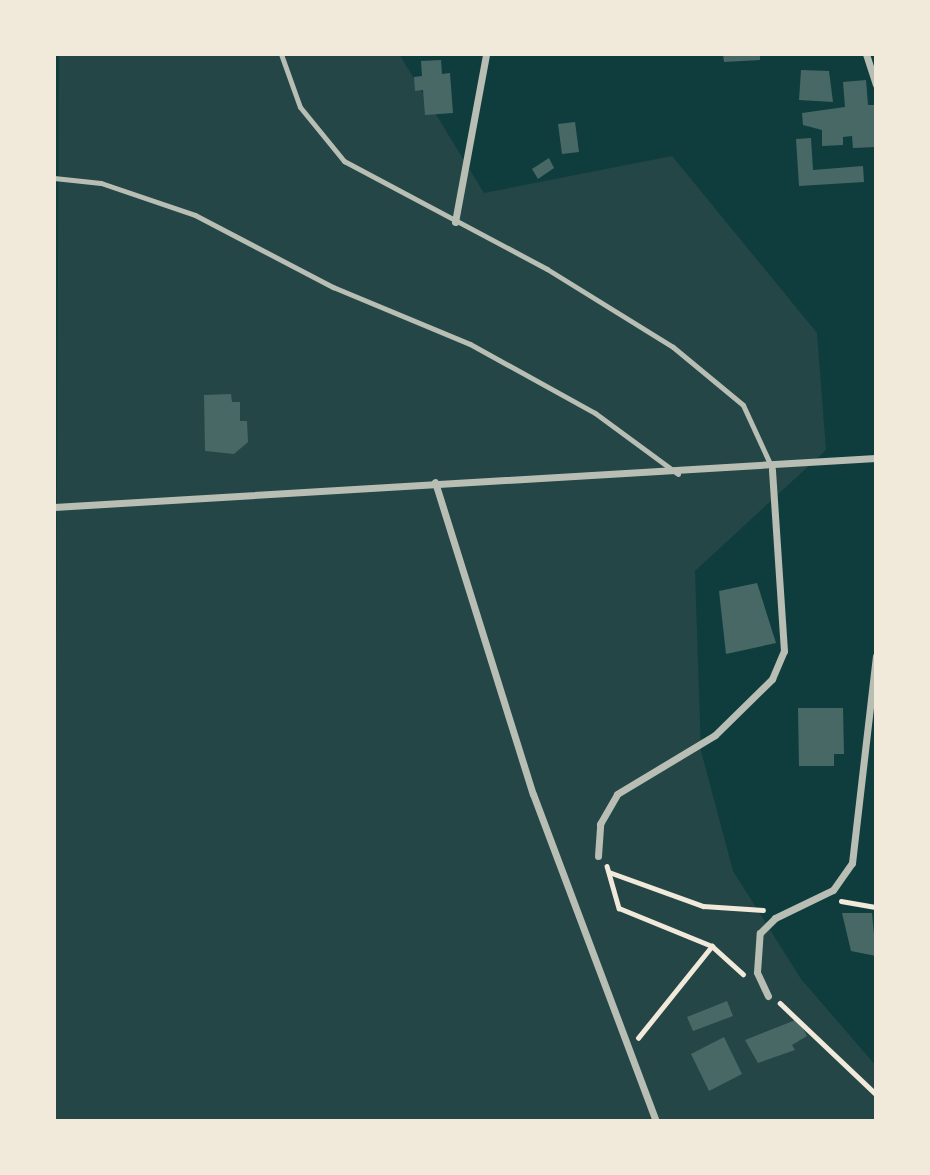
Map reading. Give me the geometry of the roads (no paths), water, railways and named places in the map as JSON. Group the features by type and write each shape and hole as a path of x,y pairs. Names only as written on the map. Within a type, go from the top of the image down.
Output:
{"street":[{"path":"455,222 486,54"},
{"path":"866,54 876,84"},
{"path":"54,507 435,482 772,469 876,458"},
{"path":"598,856 600,824 617,794 715,735 772,679 784,651 772,469"},
{"path":"435,482 533,794 626,1055 656,1121"},
{"path":"768,996 755,948 775,918 820,899 852,863 876,656"}],"lane":[{"path":"281,54 318,136 344,161 547,269 716,379 760,433 772,469"},
{"path":"54,178 101,183 195,215 333,287 470,344 595,413 678,474"}]}
